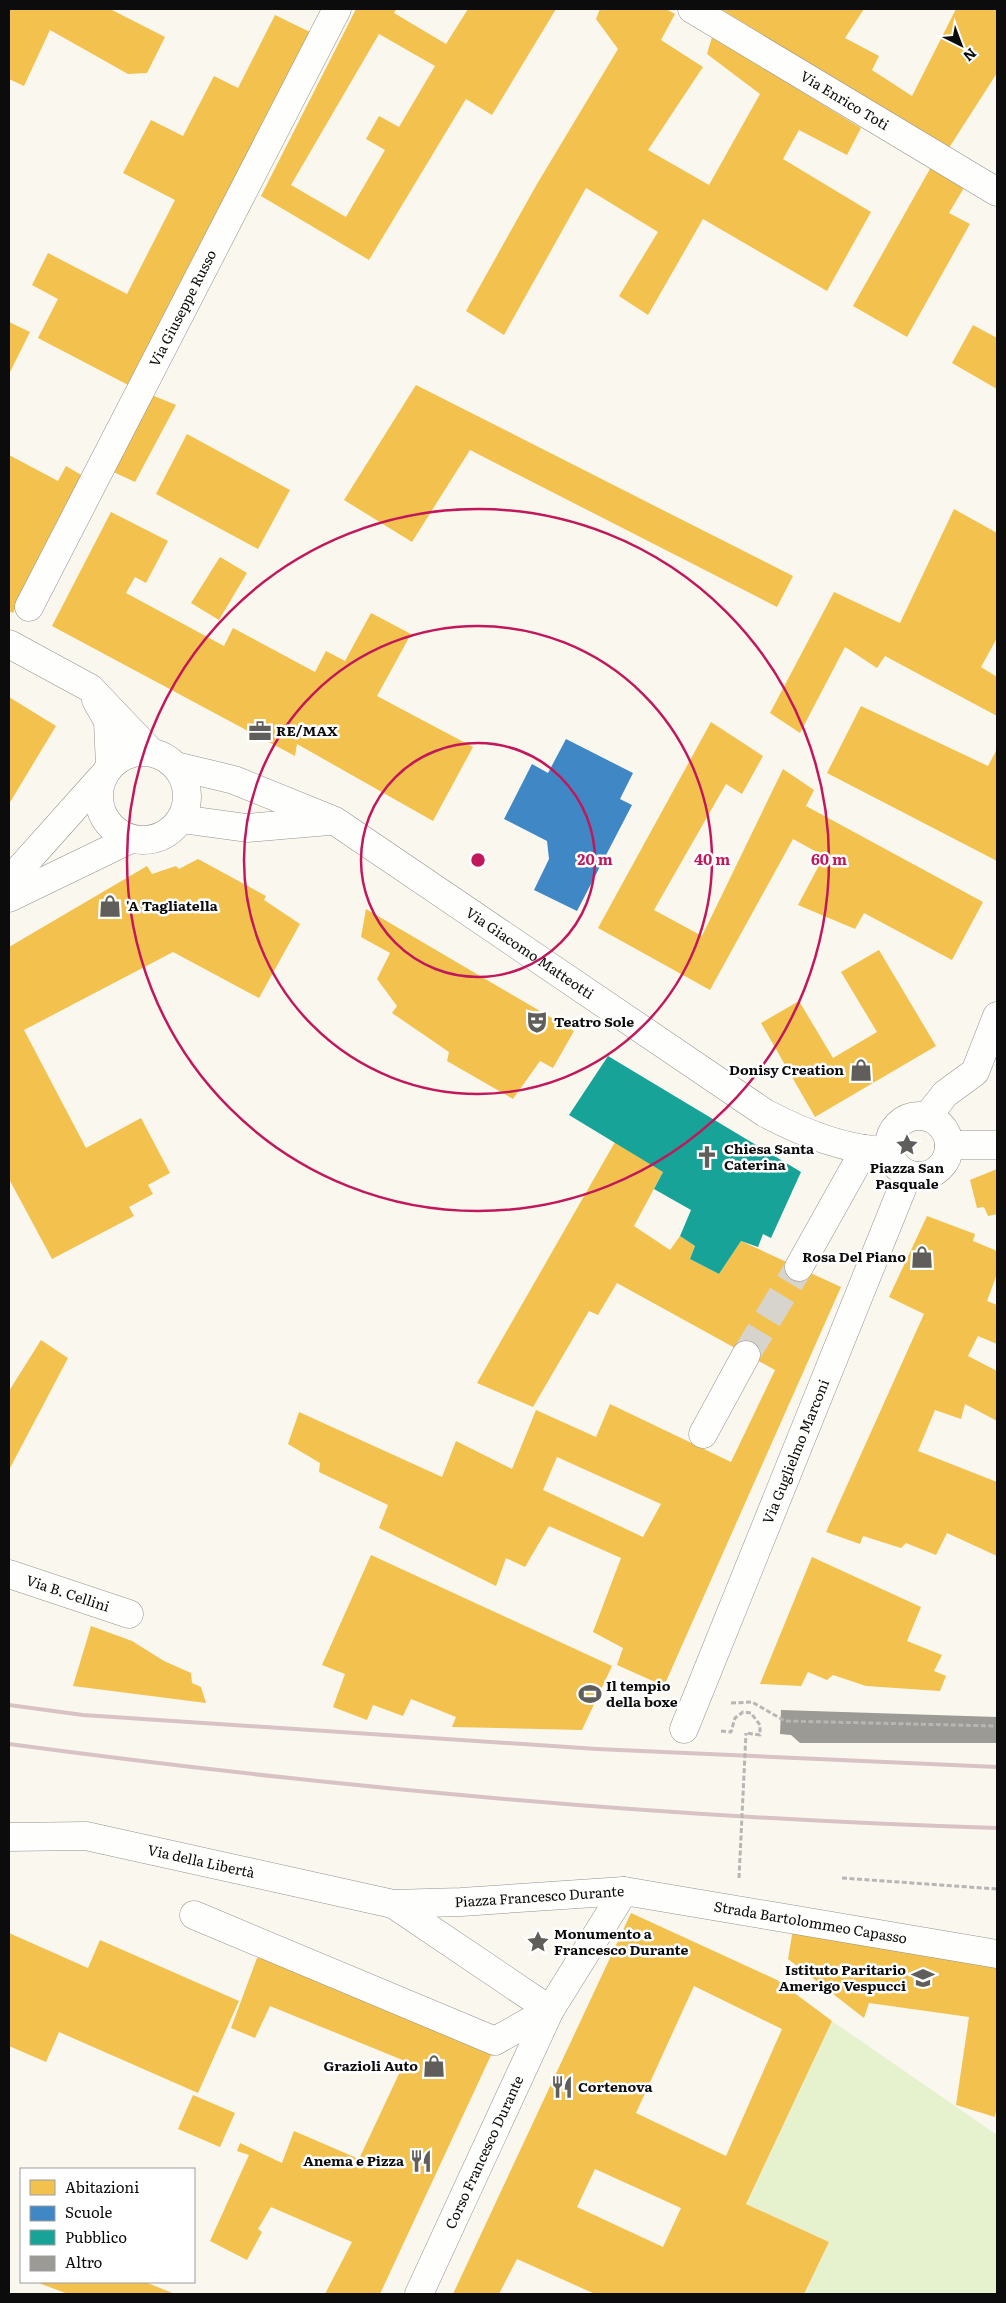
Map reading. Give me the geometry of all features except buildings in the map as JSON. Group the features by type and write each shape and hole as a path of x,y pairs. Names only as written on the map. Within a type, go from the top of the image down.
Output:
{"street":[{"name":"Via Giuseppe Russo","path":"29,607 336,9"},
{"name":"Via Enrico Toti","path":"692,9 997,192"},
{"path":"9,644 90,688 152,752"},
{"path":"9,881 106,772 122,756 136,751 152,752 165,757 176,766 184,778 187,791 186,806 181,819 172,830 160,837 146,840 131,839 119,833 107,822 100,809 98,794 106,772 108,722 90,688"},
{"name":"Via Giacomo Matteotti","path":"176,766 234,780 335,821 765,1113 801,1132 877,1150"},
{"path":"181,819 247,828 335,821"},
{"path":"9,898 131,839"},
{"path":"927,1117 945,1094 975,1072 997,1016"},
{"path":"799,1267 877,1150 889,1140 899,1122 918,1115 927,1117 943,1127 949,1145 944,1162 928,1174 908,1174 877,1150"},
{"path":"949,1145 997,1145"},
{"name":"Via Guglielmo Marconi","path":"684,1729 908,1174"},
{"path":"703,1434 746,1355"},
{"name":"Via B. Cellini","path":"9,1574 129,1614"},
{"name":"Via della Libertà","path":"9,1837 86,1836 393,1904"},
{"name":"Piazza Francesco Durante","path":"393,1904 461,1902 624,1891"},
{"name":"Piazza Francesco Durante","path":"550,2010 624,1891"},
{"name":"Strada Bartolommeo Capasso","path":"624,1891 997,1954"},
{"path":"194,1916 496,2041 550,2010 393,1904"},
{"name":"Corso Francesco Durante","path":"419,2294 550,2010"}],"path":[{"path":"729,1703 752,1702 785,1721 997,1726"},
{"path":"716,1731 731,1732 735,1718 743,1712 751,1713 760,1725 760,1735 746,1734 739,1878"},
{"path":"842,1878 997,1889"}],"green space":[{"path":"832,2021 997,2135 997,2294 804,2294 829,2242 746,2204"}],"tunnel":[{"path":"746,1355 799,1267"}],"railway":[{"path":"9,1705 83,1715 597,1749 997,1767"},
{"path":"9,1744 255,1774 502,1799 749,1817 997,1828"}],"place":[{"name":"RE/MAX","path":"260,731"},
{"name":"'A Tagliatella","path":"110,906"},
{"name":"Teatro Sole","path":"537,1022"},
{"name":"Donisy Creation","path":"861,1070"},
{"name":"Piazza San Pasquale","path":"907,1145"},
{"name":"Chiesa Santa Caterina","path":"707,1157"},
{"name":"Rosa Del Piano","path":"922,1257"},
{"name":"Il tempio della boxe","path":"590,1694"},
{"name":"Monumento a Francesco Durante","path":"538,1942"},
{"name":"Istituto Paritario Amerigo Vespucci","path":"923,1978"},
{"name":"Grazioli Auto","path":"434,2066"},
{"name":"Cortenova","path":"562,2087"},
{"name":"Anema e Pizza","path":"421,2161"}]}
